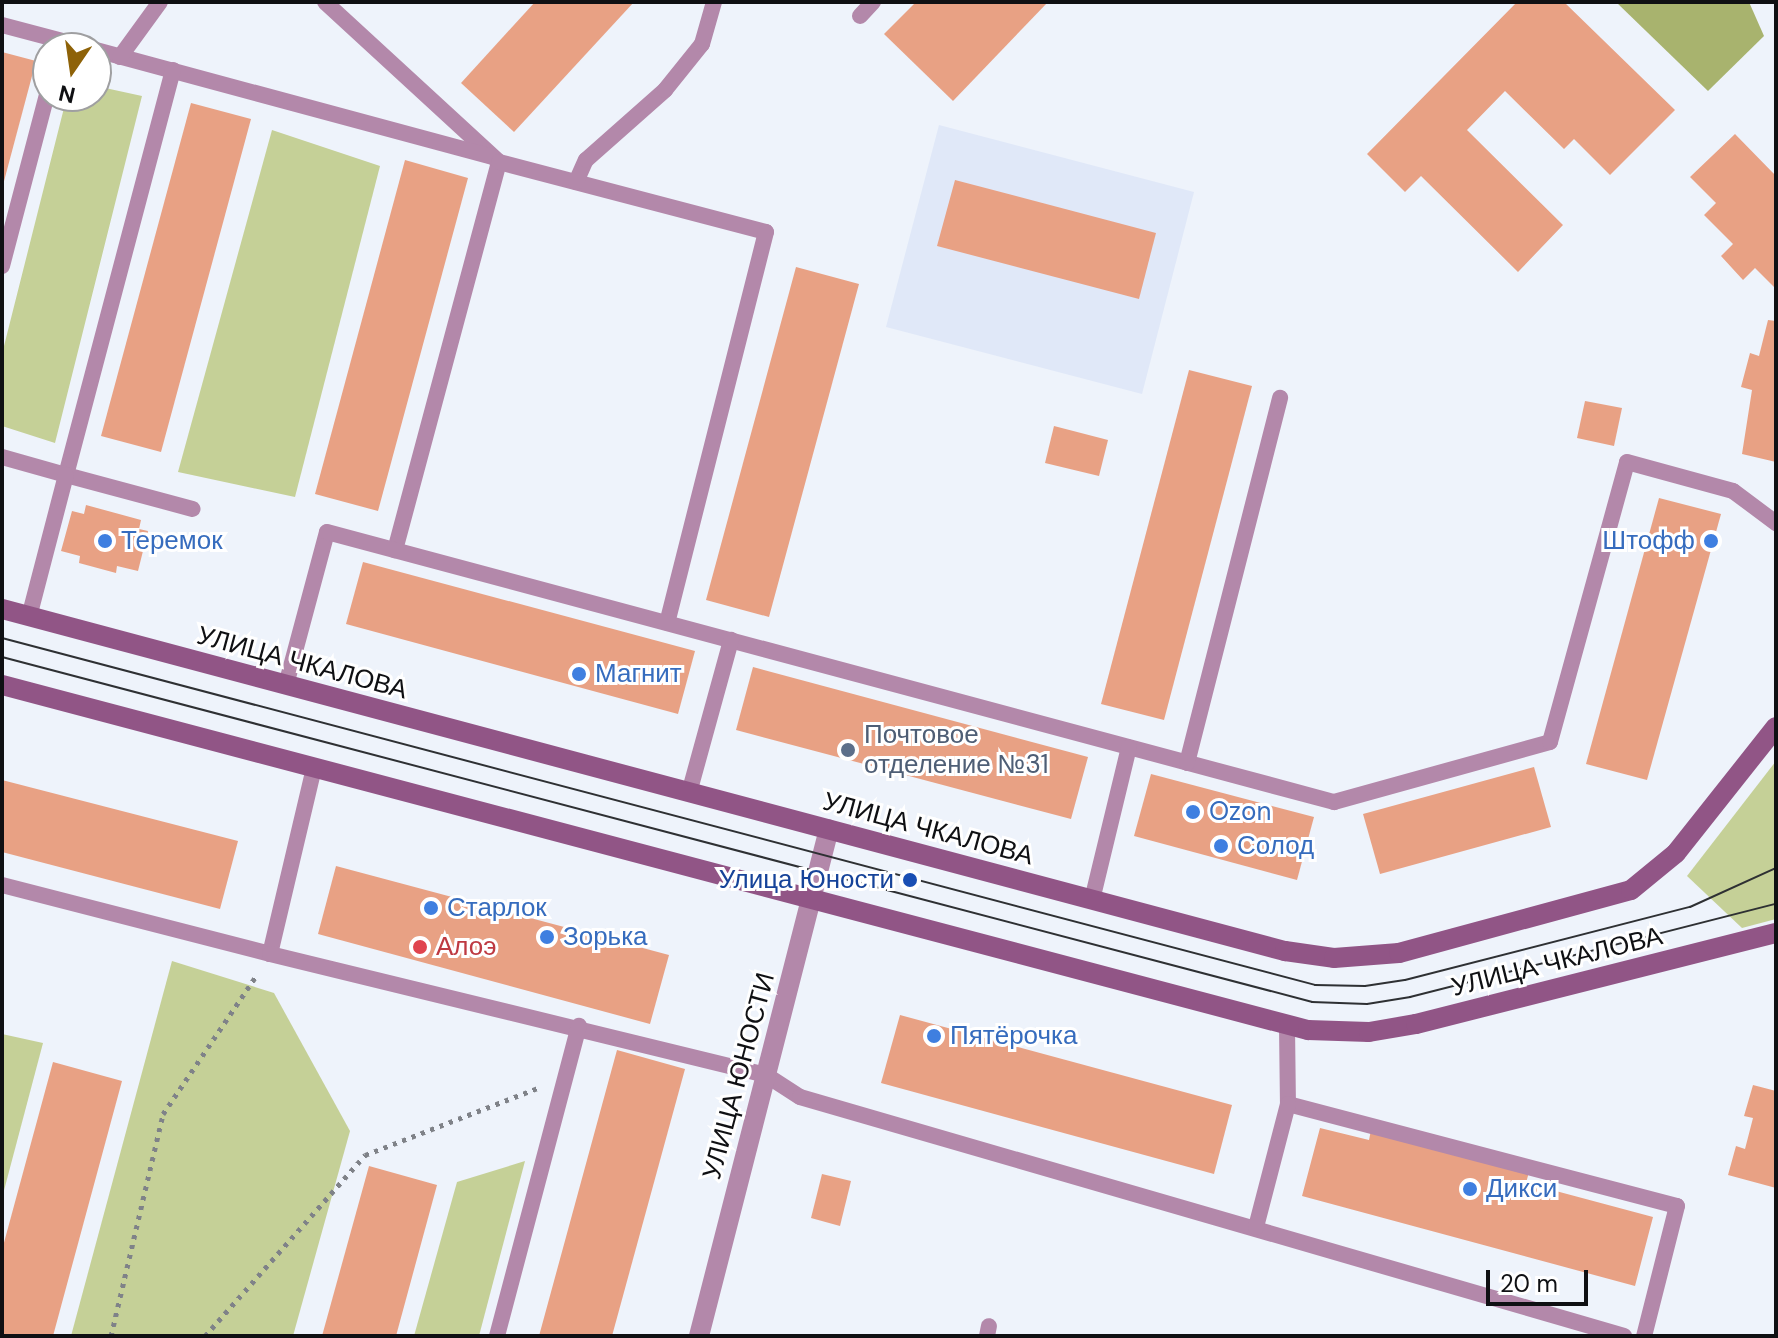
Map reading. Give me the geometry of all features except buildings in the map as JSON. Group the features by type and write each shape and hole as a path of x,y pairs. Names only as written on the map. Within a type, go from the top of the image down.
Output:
{"street":[{"name":"УЛИЦА ЧКАЛОВА","path":"2,609 1092,900 1318,957 1362,959 1610,899 1646,880 1676,853 1776,727"},
{"name":"УЛИЦА ЧКАЛОВА","path":"2,685 1287,1026 1348,1033 1390,1029 1776,933"},
{"name":"УЛИЦА ЮНОСТИ","path":"699,1336 829,829"}],"lane":[{"path":"120,57 160,2"},
{"path":"325,2 497,160"},
{"path":"576,182 586,160 665,90 702,44 714,2"},
{"path":"860,16 873,2"},
{"path":"2,25 32,35"},
{"path":"112,55 766,232 667,623"},
{"path":"29,617 173,70"},
{"path":"2,266 42,112"},
{"path":"395,550 497,160"},
{"path":"1187,763 1280,398"},
{"path":"2,457 193,509"},
{"path":"286,685 327,532 1334,802 1550,742 1627,462 1733,491 1776,523"},
{"path":"689,793 731,640"},
{"path":"1092,900 1129,747"},
{"path":"270,954 314,768"},
{"path":"2,885 270,954 579,1026 766,1075 800,1097 1624,1336"},
{"path":"497,1336 579,1026"},
{"path":"1256,1227 1288,1104 1287,1026"},
{"path":"1288,1104 1677,1206 1644,1336"}],"path":[{"path":"111,1336 163,1114 270,954"},
{"path":"205,1336 365,1155 565,1078"}],"shaded area":[{"path":"939,125 1194,192 1142,394 886,327"}],"green space":[{"path":"1616,2 1749,2 1764,36 1708,91"},
{"path":"112,89 142,96 55,443 2,426 2,354 63,112 112,112"},
{"path":"272,130 380,166 295,497 178,472"},
{"path":"1776,761 1776,919 1742,928 1687,876"},
{"path":"172,961 274,993 350,1131 293,1336 71,1336"},
{"path":"2,1034 43,1043 2,1198"},
{"path":"525,1161 479,1336 414,1336 457,1182"}],"tram line":[{"path":"2,638 1315,985 1365,986 1405,980 1690,907 1776,868"},
{"path":"2,657 1312,1002 1367,1004 1410,997 1776,904"}],"place":[{"name":"Теремок","path":"105,541"},
{"name":"Штофф","path":"1711,541"},
{"name":"Магнит","path":"579,674"},
{"name":"Почтовое отделение №31","path":"848,750"},
{"name":"Ozon","path":"1193,812"},
{"name":"Солод","path":"1221,846"},
{"name":"Улица Юности","path":"910,880"},
{"name":"Старлок","path":"431,908"},
{"name":"Зорька","path":"547,937"},
{"name":"Алоэ","path":"420,947"},
{"name":"Пятёрочка","path":"934,1036"},
{"name":"Дикси","path":"1470,1189"}]}
